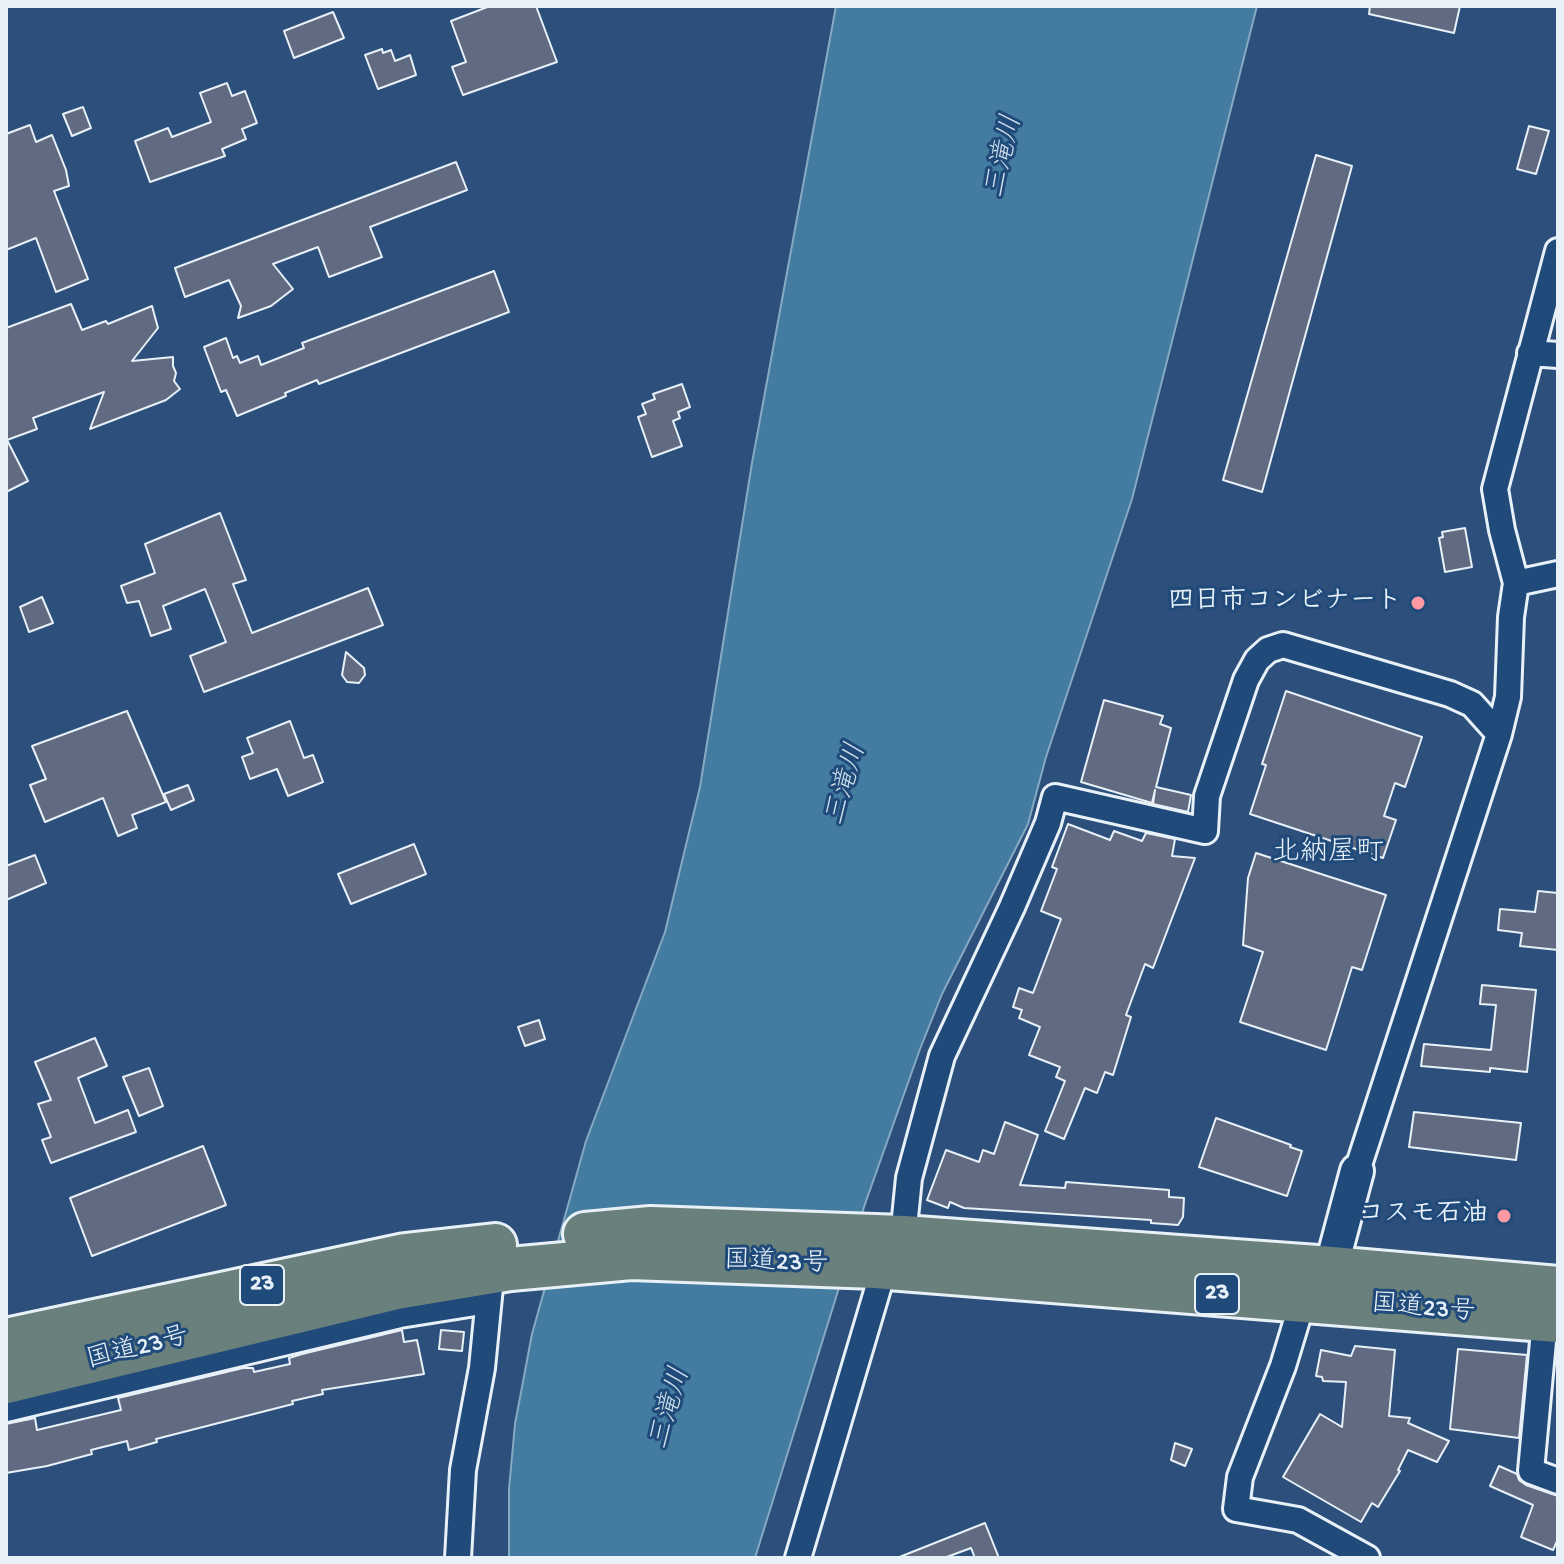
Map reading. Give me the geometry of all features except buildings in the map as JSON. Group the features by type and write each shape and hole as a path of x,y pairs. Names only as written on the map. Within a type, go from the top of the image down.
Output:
{"highway":[{"name":"国道23号","path":"6,1382 396,1288 503,1271 651,1228 1303,1300 1554,1310"},
{"name":"国道23号","path":"888,1252 1331,1268 1554,1310"},
{"name":"国道23号","path":"6,1340 405,1255 503,1271"}],"street":[{"path":"1367,1558 1298,1520 1236,1509 1240,1477 1283,1366 1303,1300 1331,1268 1357,1171 1499,734 1508,697 1511,617 1516,583 1495,489 1558,251"},
{"path":"1530,353 1558,355"},
{"path":"1516,583 1558,574"},
{"path":"798,1558 942,1056 1012,907 1048,823 1055,797 1205,831 1207,796 1246,680 1257,660 1268,650 1283,645 1450,694 1472,704 1499,734"},
{"path":"6,1409 400,1315 503,1271"},
{"path":"458,1558 463,1470 503,1271"},
{"path":"1554,1310 1531,1471 1558,1481"}],"water":[{"name":"三滝川","path":"836,6 1257,6 1132,499 1046,757 1028,824 942,994 920,1049 865,1204 755,1558 509,1558 509,1489 515,1424 532,1334 586,1141 665,932 700,787 752,463"}],"place":[{"name":"四日市コンビナート","path":"1418,603"},
{"name":"コスモ石油","path":"1504,1216"}],"district":[{"name":"北納屋町","path":"1328,855"}]}
